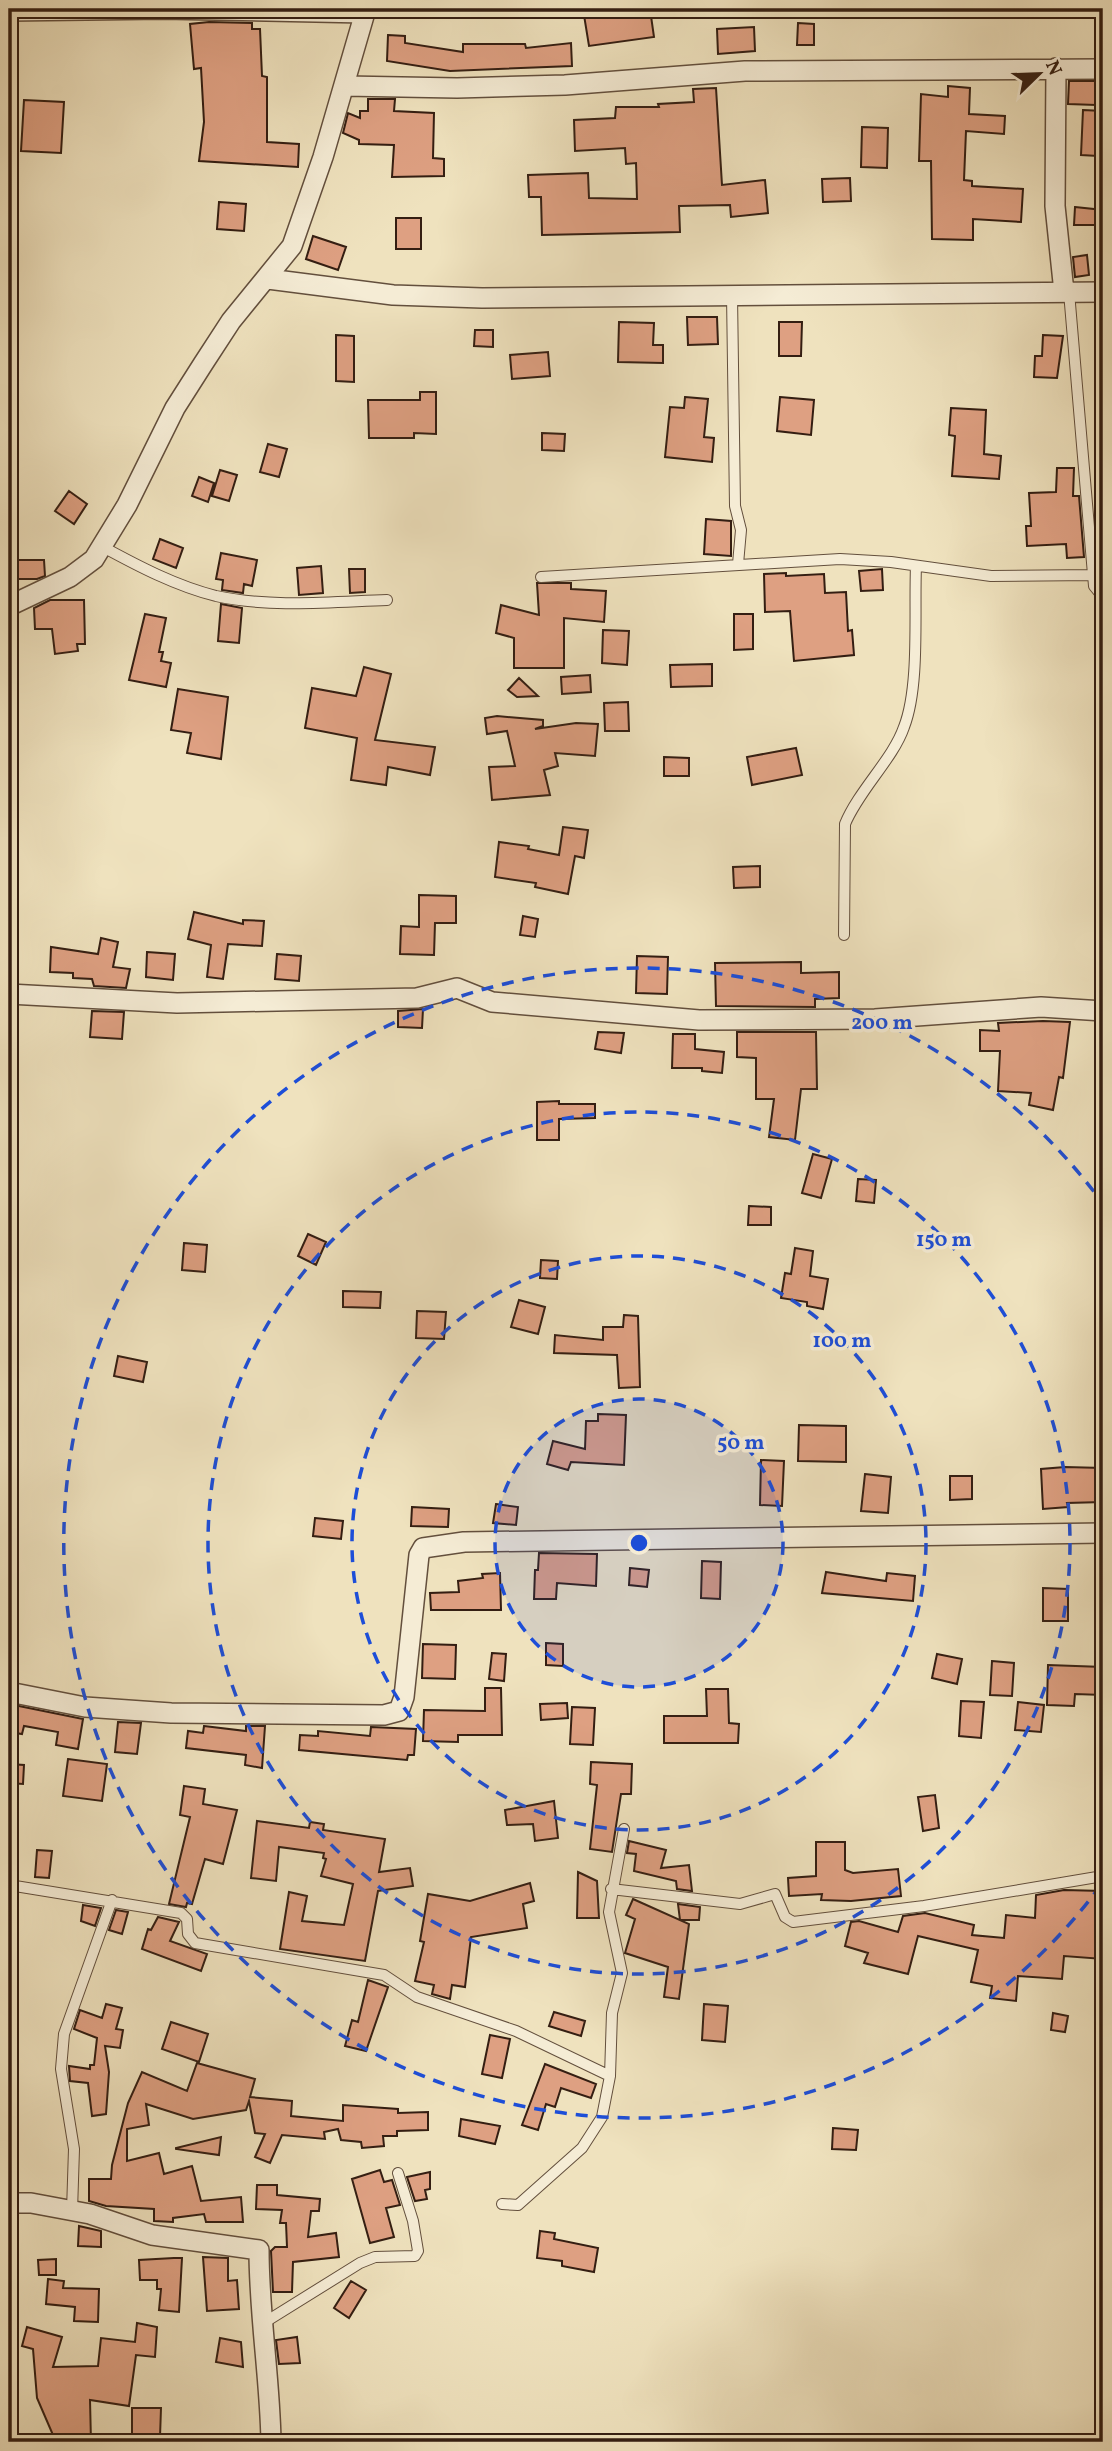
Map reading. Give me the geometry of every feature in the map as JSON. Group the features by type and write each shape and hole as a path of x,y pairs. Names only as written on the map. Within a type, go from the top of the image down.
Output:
{"street":[{"path":"9,11 366,11 304,218 292,246 231,321 175,408 103,547 85,568 9,606"},
{"path":"1056,68 1055,206 1066,292"},
{"path":"345,86 457,88 565,85 745,71 1103,69"},
{"path":"268,278 393,295 482,298 1103,292"},
{"path":"9,994 204,1003 417,998 457,988 492,1002 699,1020 875,1019 1041,1007 1103,1011"},
{"path":"9,1692 85,1707 171,1713 384,1715 398,1711 404,1697 419,1555 423,1548 464,1542 1103,1533"},
{"path":"9,2203 31,2203 90,2214 152,2235 259,2250 262,2323 270,2385 271,2442"}],"lane":[{"path":"1066,292 1094,586 1103,597"},
{"path":"732,295 735,506 741,530 738,564"},
{"path":"103,547 153,574 215,596 290,603 387,600"},
{"path":"541,577 840,559 991,576 1094,575"},
{"path":"844,935 845,824 852,808 904,730 911,703 916,566"},
{"path":"502,2204 518,2205 582,2148 601,2117 610,2076 612,2013 622,1973 609,1912 611,1889 624,1829"},
{"path":"611,1889 740,1904 775,1894 785,1917 793,1922 924,1906 1103,1876"},
{"path":"9,1885 181,1913 185,1915 188,1934 195,1943 384,1975 417,1997 516,2031 610,2076"},
{"path":"72,2211 74,2149 61,2069 64,2034 112,1900"},
{"path":"262,2323 360,2263 375,2258 415,2256 418,2251 413,2221 398,2172"}],"building":[{"path":"583,9 650,9 654,37 589,46"},
{"path":"252,23 252,29 260,29 262,76 267,77 267,142 299,144 298,167 199,161 204,122 201,68 194,69 190,24"},
{"path":"798,23 814,24 814,45 797,45"},
{"path":"754,27 755,51 718,54 717,29"},
{"path":"388,35 405,36 405,43 463,52 463,44 525,44 526,48 571,43 572,66 450,71 387,61"},
{"path":"1069,81 1096,81 1096,105 1068,104"},
{"path":"948,86 970,88 969,114 1005,116 1004,134 966,131 964,180 972,181 972,186 1023,189 1021,222 973,219 973,240 932,239 931,161 919,161 921,94 948,97"},
{"path":"716,88 722,185 765,180 768,213 731,217 730,205 679,206 680,232 542,235 541,197 529,197 528,175 588,173 589,198 637,199 636,163 626,164 625,148 575,151 574,120 615,118 616,107 659,107 658,104 694,102 693,89"},
{"path":"368,99 395,99 394,111 434,113 433,158 444,159 444,176 392,177 394,145 359,144 359,140 343,133 348,113 360,118 360,111 368,111"},
{"path":"24,100 64,102 61,153 21,151"},
{"path":"1083,110 1103,111 1103,135 1100,135 1098,156 1081,155"},
{"path":"862,127 888,128 887,168 861,167"},
{"path":"850,178 851,201 823,202 822,179"},
{"path":"219,202 246,204 244,231 217,229"},
{"path":"1075,207 1103,210 1103,225 1074,225"},
{"path":"396,218 421,218 421,249 396,249"},
{"path":"313,236 346,247 338,270 306,259"},
{"path":"1087,255 1089,275 1075,277 1073,257"},
{"path":"687,317 717,317 718,344 688,345"},
{"path":"619,322 654,323 653,345 663,345 663,363 618,362"},
{"path":"779,322 802,322 801,356 779,356"},
{"path":"475,330 493,330 493,347 474,346"},
{"path":"336,335 354,336 354,382 336,381"},
{"path":"1043,335 1063,336 1057,378 1034,377 1035,356 1042,356"},
{"path":"548,352 550,376 512,379 510,355"},
{"path":"420,392 436,392 436,434 414,433 414,438 369,438 368,400 420,400"},
{"path":"685,397 708,399 704,437 714,438 712,462 665,457 670,407 684,408"},
{"path":"780,397 814,400 811,435 777,431"},
{"path":"951,408 986,410 984,454 1001,456 999,479 952,476 955,436 949,435"},
{"path":"542,433 565,434 564,451 542,450"},
{"path":"268,444 287,449 279,477 260,472"},
{"path":"1057,468 1074,468 1073,496 1079,496 1084,557 1067,558 1066,544 1027,546 1026,526 1031,526 1029,493 1056,492"},
{"path":"220,470 237,475 229,501 212,496"},
{"path":"199,477 214,483 208,502 192,496"},
{"path":"69,491 87,504 74,524 55,511"},
{"path":"706,519 731,521 731,556 704,554"},
{"path":"160,539 183,548 176,568 153,559"},
{"path":"221,553 257,560 252,586 244,584 243,593 222,590 223,580 216,579"},
{"path":"10,560 44,560 45,576 37,579 10,579"},
{"path":"321,566 323,593 299,595 297,568"},
{"path":"349,569 365,569 365,592 350,593"},
{"path":"882,569 883,590 861,591 859,571"},
{"path":"786,573 786,576 824,574 825,593 846,592 848,631 852,630 854,655 794,661 790,611 765,612 764,574"},
{"path":"537,583 571,583 571,589 606,591 604,622 564,618 564,668 514,668 514,638 496,633 501,605 539,615"},
{"path":"50,600 84,600 85,644 77,644 78,651 55,654 52,629 35,629 34,608"},
{"path":"221,604 242,608 239,643 218,641"},
{"path":"145,614 166,618 159,652 163,652 161,661 171,663 166,687 129,680"},
{"path":"734,614 753,614 753,649 734,650"},
{"path":"603,630 629,631 627,665 602,663"},
{"path":"712,664 712,686 671,687 670,665"},
{"path":"364,667 391,674 375,740 435,747 430,775 388,767 386,785 351,780 357,738 305,728 312,688 356,696"},
{"path":"590,675 591,692 562,694 561,677"},
{"path":"519,678 538,696 517,697 508,690"},
{"path":"178,689 228,697 221,759 187,753 191,733 171,730"},
{"path":"628,702 629,731 605,731 604,703"},
{"path":"497,716 543,720 543,726 535,729 576,723 598,724 595,756 555,753 558,766 544,770 550,795 492,800 489,767 515,766 507,731 487,734 485,718"},
{"path":"796,748 802,775 752,785 747,757"},
{"path":"664,757 689,758 689,776 664,776"},
{"path":"563,827 588,830 584,858 575,856 568,894 535,887 536,883 495,877 499,842 529,846 528,849 559,855"},
{"path":"760,866 760,887 734,888 733,867"},
{"path":"419,895 456,896 456,923 435,923 434,955 400,954 401,926 419,927"},
{"path":"194,912 243,924 243,920 264,921 262,946 228,944 223,979 207,977 211,945 188,939"},
{"path":"523,916 538,919 535,937 520,935"},
{"path":"101,938 118,942 113,967 130,969 126,988 94,986 92,979 73,978 73,973 50,972 51,947 98,954"},
{"path":"147,952 175,954 173,980 146,977"},
{"path":"277,954 301,956 299,981 275,979"},
{"path":"637,956 668,957 667,994 636,993"},
{"path":"801,962 801,973 839,972 839,998 815,999 815,1007 716,1006 715,963"},
{"path":"423,1009 422,1028 398,1027 398,1011"},
{"path":"92,1011 124,1012 122,1039 90,1037"},
{"path":"1070,1022 1063,1078 1059,1077 1053,1110 1029,1105 1031,1093 998,1091 1000,1051 980,1051 980,1030 999,1031 998,1023"},
{"path":"598,1032 624,1033 621,1053 595,1049"},
{"path":"737,1032 816,1032 817,1089 801,1089 795,1140 769,1137 774,1099 756,1099 756,1058 737,1057"},
{"path":"673,1034 695,1034 695,1049 724,1052 722,1073 702,1071 702,1068 672,1068"},
{"path":"559,1101 559,1104 595,1104 595,1118 559,1119 559,1140 537,1140 537,1102"},
{"path":"813,1154 832,1159 821,1198 802,1193"},
{"path":"858,1179 876,1180 874,1203 856,1201"},
{"path":"749,1206 771,1207 771,1225 748,1225"},
{"path":"308,1234 326,1242 316,1265 298,1256"},
{"path":"184,1243 207,1245 205,1272 182,1270"},
{"path":"795,1248 813,1251 810,1276 828,1279 823,1309 807,1306 807,1302 781,1298 785,1273 791,1274"},
{"path":"541,1260 558,1261 557,1279 540,1278"},
{"path":"343,1291 381,1292 380,1308 343,1307"},
{"path":"519,1300 545,1307 538,1334 511,1327"},
{"path":"417,1311 446,1312 444,1339 416,1338"},
{"path":"624,1315 638,1316 640,1387 619,1388 617,1355 554,1353 555,1335 603,1340 603,1327 623,1327"},
{"path":"118,1356 147,1362 143,1382 114,1376"},
{"path":"598,1414 626,1415 624,1465 571,1462 568,1470 547,1464 553,1441 585,1449 586,1421 598,1421"},
{"path":"799,1425 846,1426 846,1462 798,1461"},
{"path":"761,1460 784,1461 782,1506 760,1505"},
{"path":"1103,1468 1103,1502 1067,1503 1068,1507 1043,1509 1041,1469"},
{"path":"865,1474 891,1477 888,1513 861,1511"},
{"path":"950,1476 972,1476 972,1499 950,1500"},
{"path":"496,1504 518,1507 516,1525 493,1523"},
{"path":"412,1507 449,1509 448,1527 411,1526"},
{"path":"315,1518 343,1521 341,1539 313,1536"},
{"path":"539,1553 597,1554 596,1586 557,1583 556,1599 534,1599 535,1570 538,1570"},
{"path":"702,1561 721,1562 720,1599 701,1598"},
{"path":"630,1568 649,1570 647,1587 629,1585"},
{"path":"826,1572 886,1581 887,1573 915,1576 913,1601 822,1593"},
{"path":"500,1573 501,1610 431,1610 430,1593 459,1592 458,1581 483,1578 482,1574"},
{"path":"1043,1588 1068,1589 1068,1621 1043,1621"},
{"path":"546,1643 563,1644 563,1666 546,1665"},
{"path":"423,1644 456,1645 455,1679 422,1678"},
{"path":"492,1653 506,1654 504,1681 489,1679"},
{"path":"937,1654 962,1659 957,1684 932,1678"},
{"path":"992,1661 1014,1663 1012,1696 990,1695"},
{"path":"1048,1665 1103,1667 1103,1695 1075,1694 1074,1706 1047,1705"},
{"path":"485,1688 501,1688 502,1735 458,1735 458,1742 423,1741 424,1710 485,1711"},
{"path":"706,1689 728,1689 729,1723 739,1724 738,1743 664,1743 664,1716 707,1716"},
{"path":"961,1701 984,1702 981,1738 959,1736"},
{"path":"1018,1702 1044,1705 1041,1732 1015,1730"},
{"path":"567,1703 568,1718 541,1720 540,1704"},
{"path":"9,1704 83,1719 78,1749 56,1745 58,1732 24,1726 22,1734 9,1732"},
{"path":"572,1707 595,1708 593,1745 570,1744"},
{"path":"118,1722 141,1723 137,1754 115,1752"},
{"path":"204,1726 246,1731 246,1726 265,1726 262,1768 245,1765 246,1755 186,1748 188,1731 203,1733"},
{"path":"371,1727 416,1729 414,1755 408,1755 407,1760 299,1750 300,1735 318,1736 318,1731 370,1736"},
{"path":"68,1759 107,1764 102,1801 63,1796"},
{"path":"591,1762 632,1764 631,1794 621,1794 612,1852 590,1849 597,1785 590,1784"},
{"path":"9,1764 24,1765 23,1784 9,1783"},
{"path":"184,1786 205,1789 203,1804 237,1810 223,1864 205,1859 192,1904 187,1903 186,1907 169,1904 190,1817 180,1815"},
{"path":"935,1795 939,1828 923,1831 918,1797"},
{"path":"554,1801 558,1838 535,1841 533,1824 507,1825 505,1810"},
{"path":"257,1821 309,1828 310,1822 324,1824 323,1830 385,1839 379,1872 410,1868 413,1886 378,1891 365,1961 280,1949 289,1892 307,1896 302,1921 344,1925 353,1884 321,1876 326,1859 323,1858 324,1853 279,1847 276,1881 251,1878"},
{"path":"629,1841 666,1850 661,1868 689,1865 692,1891 677,1889 676,1881 634,1871 636,1854 627,1853"},
{"path":"816,1842 845,1842 845,1870 853,1873 898,1869 901,1896 851,1901 821,1900 822,1894 789,1896 788,1878 816,1876"},
{"path":"37,1850 52,1851 49,1878 35,1877"},
{"path":"578,1872 597,1881 599,1918 577,1918"},
{"path":"530,1883 534,1901 523,1904 527,1928 471,1937 465,1987 452,1985 450,1999 432,1994 434,1985 415,1981 424,1942 420,1941 428,1894 470,1901"},
{"path":"1064,1890 1103,1891 1103,1959 1064,1956 1062,1979 1018,1976 1016,2001 990,1998 992,1986 971,1982 978,1950 918,1936 908,1974 864,1963 868,1953 845,1946 851,1922 859,1921 898,1932 903,1916 925,1913 974,1925 972,1935 1004,1938 1006,1915 1035,1918 1036,1895"},
{"path":"633,1899 689,1924 679,1999 664,1997 668,1967 625,1953 635,1919 626,1915"},
{"path":"678,1904 700,1907 699,1920 680,1920"},
{"path":"83,1905 101,1908 95,1926 81,1921"},
{"path":"116,1910 128,1912 122,1934 109,1930"},
{"path":"158,1917 179,1922 170,1941 207,1954 201,1971 142,1949 148,1929 151,1930"},
{"path":"368,1980 388,1987 366,2051 345,2046 352,2020 358,2022"},
{"path":"106,2004 122,2008 116,2029 123,2030 120,2048 105,2046 109,2072 106,2114 92,2116 88,2083 70,2081 69,2066 90,2069 90,2065 94,2065 97,2038 74,2029 80,2010 102,2018"},
{"path":"704,2004 728,2006 725,2042 702,2040"},
{"path":"554,2012 585,2021 581,2036 549,2026"},
{"path":"1053,2013 1068,2016 1065,2032 1051,2030"},
{"path":"171,2022 208,2034 199,2062 162,2049"},
{"path":"490,2035 510,2039 502,2078 482,2074"},
{"path":"197,2063 255,2079 250,2097 292,2101 291,2116 343,2121 343,2105 398,2109 398,2113 428,2112 428,2130 397,2131 397,2136 383,2136 384,2146 362,2148 361,2142 341,2140 338,2129 324,2132 325,2139 282,2135 270,2163 255,2157 265,2134 255,2133 249,2101 246,2110 193,2119 146,2104 149,2125 127,2129 127,2161 159,2153 164,2174 192,2166 201,2201 241,2197 243,2222 206,2222 204,2214 173,2218 173,2222 154,2221 154,2209 106,2206 89,2201 89,2179 111,2179 128,2103 142,2072 187,2091"},
{"path":"545,2064 596,2084 591,2098 561,2088 555,2107 546,2104 538,2130 522,2125"},
{"path":"461,2119 500,2126 495,2144 459,2136"},
{"path":"833,2128 858,2130 856,2150 832,2149"},
{"path":"221,2137 219,2155 176,2149 176,2148"},
{"path":"380,2170 384,2182 392,2180 400,2205 386,2208 394,2237 370,2243 352,2179"},
{"path":"430,2172 430,2189 425,2190 427,2199 415,2201 407,2177"},
{"path":"257,2185 277,2185 277,2195 320,2199 319,2211 311,2211 308,2237 336,2233 339,2257 293,2262 292,2292 273,2292 271,2251 275,2247 287,2247 286,2223 280,2223 282,2210 256,2209"},
{"path":"79,2226 101,2231 101,2247 78,2246"},
{"path":"540,2231 555,2233 554,2239 598,2248 594,2272 562,2266 562,2261 537,2258"},
{"path":"203,2257 228,2258 228,2281 237,2280 239,2309 207,2311"},
{"path":"182,2258 179,2312 159,2310 161,2289 157,2289 157,2280 140,2280 139,2260"},
{"path":"56,2259 56,2275 39,2275 38,2260"},
{"path":"48,2279 64,2281 63,2288 99,2289 98,2322 74,2321 75,2307 46,2304"},
{"path":"351,2281 366,2290 349,2318 334,2308"},
{"path":"137,2323 157,2327 155,2357 136,2355 129,2406 90,2400 91,2442 56,2442 37,2398 33,2349 22,2346 27,2327 62,2337 53,2367 98,2366 101,2338 135,2342"},
{"path":"297,2337 300,2363 279,2364 276,2340"},
{"path":"220,2338 241,2342 243,2367 216,2362"},
{"path":"132,2408 161,2408 160,2437 132,2437"}]}
